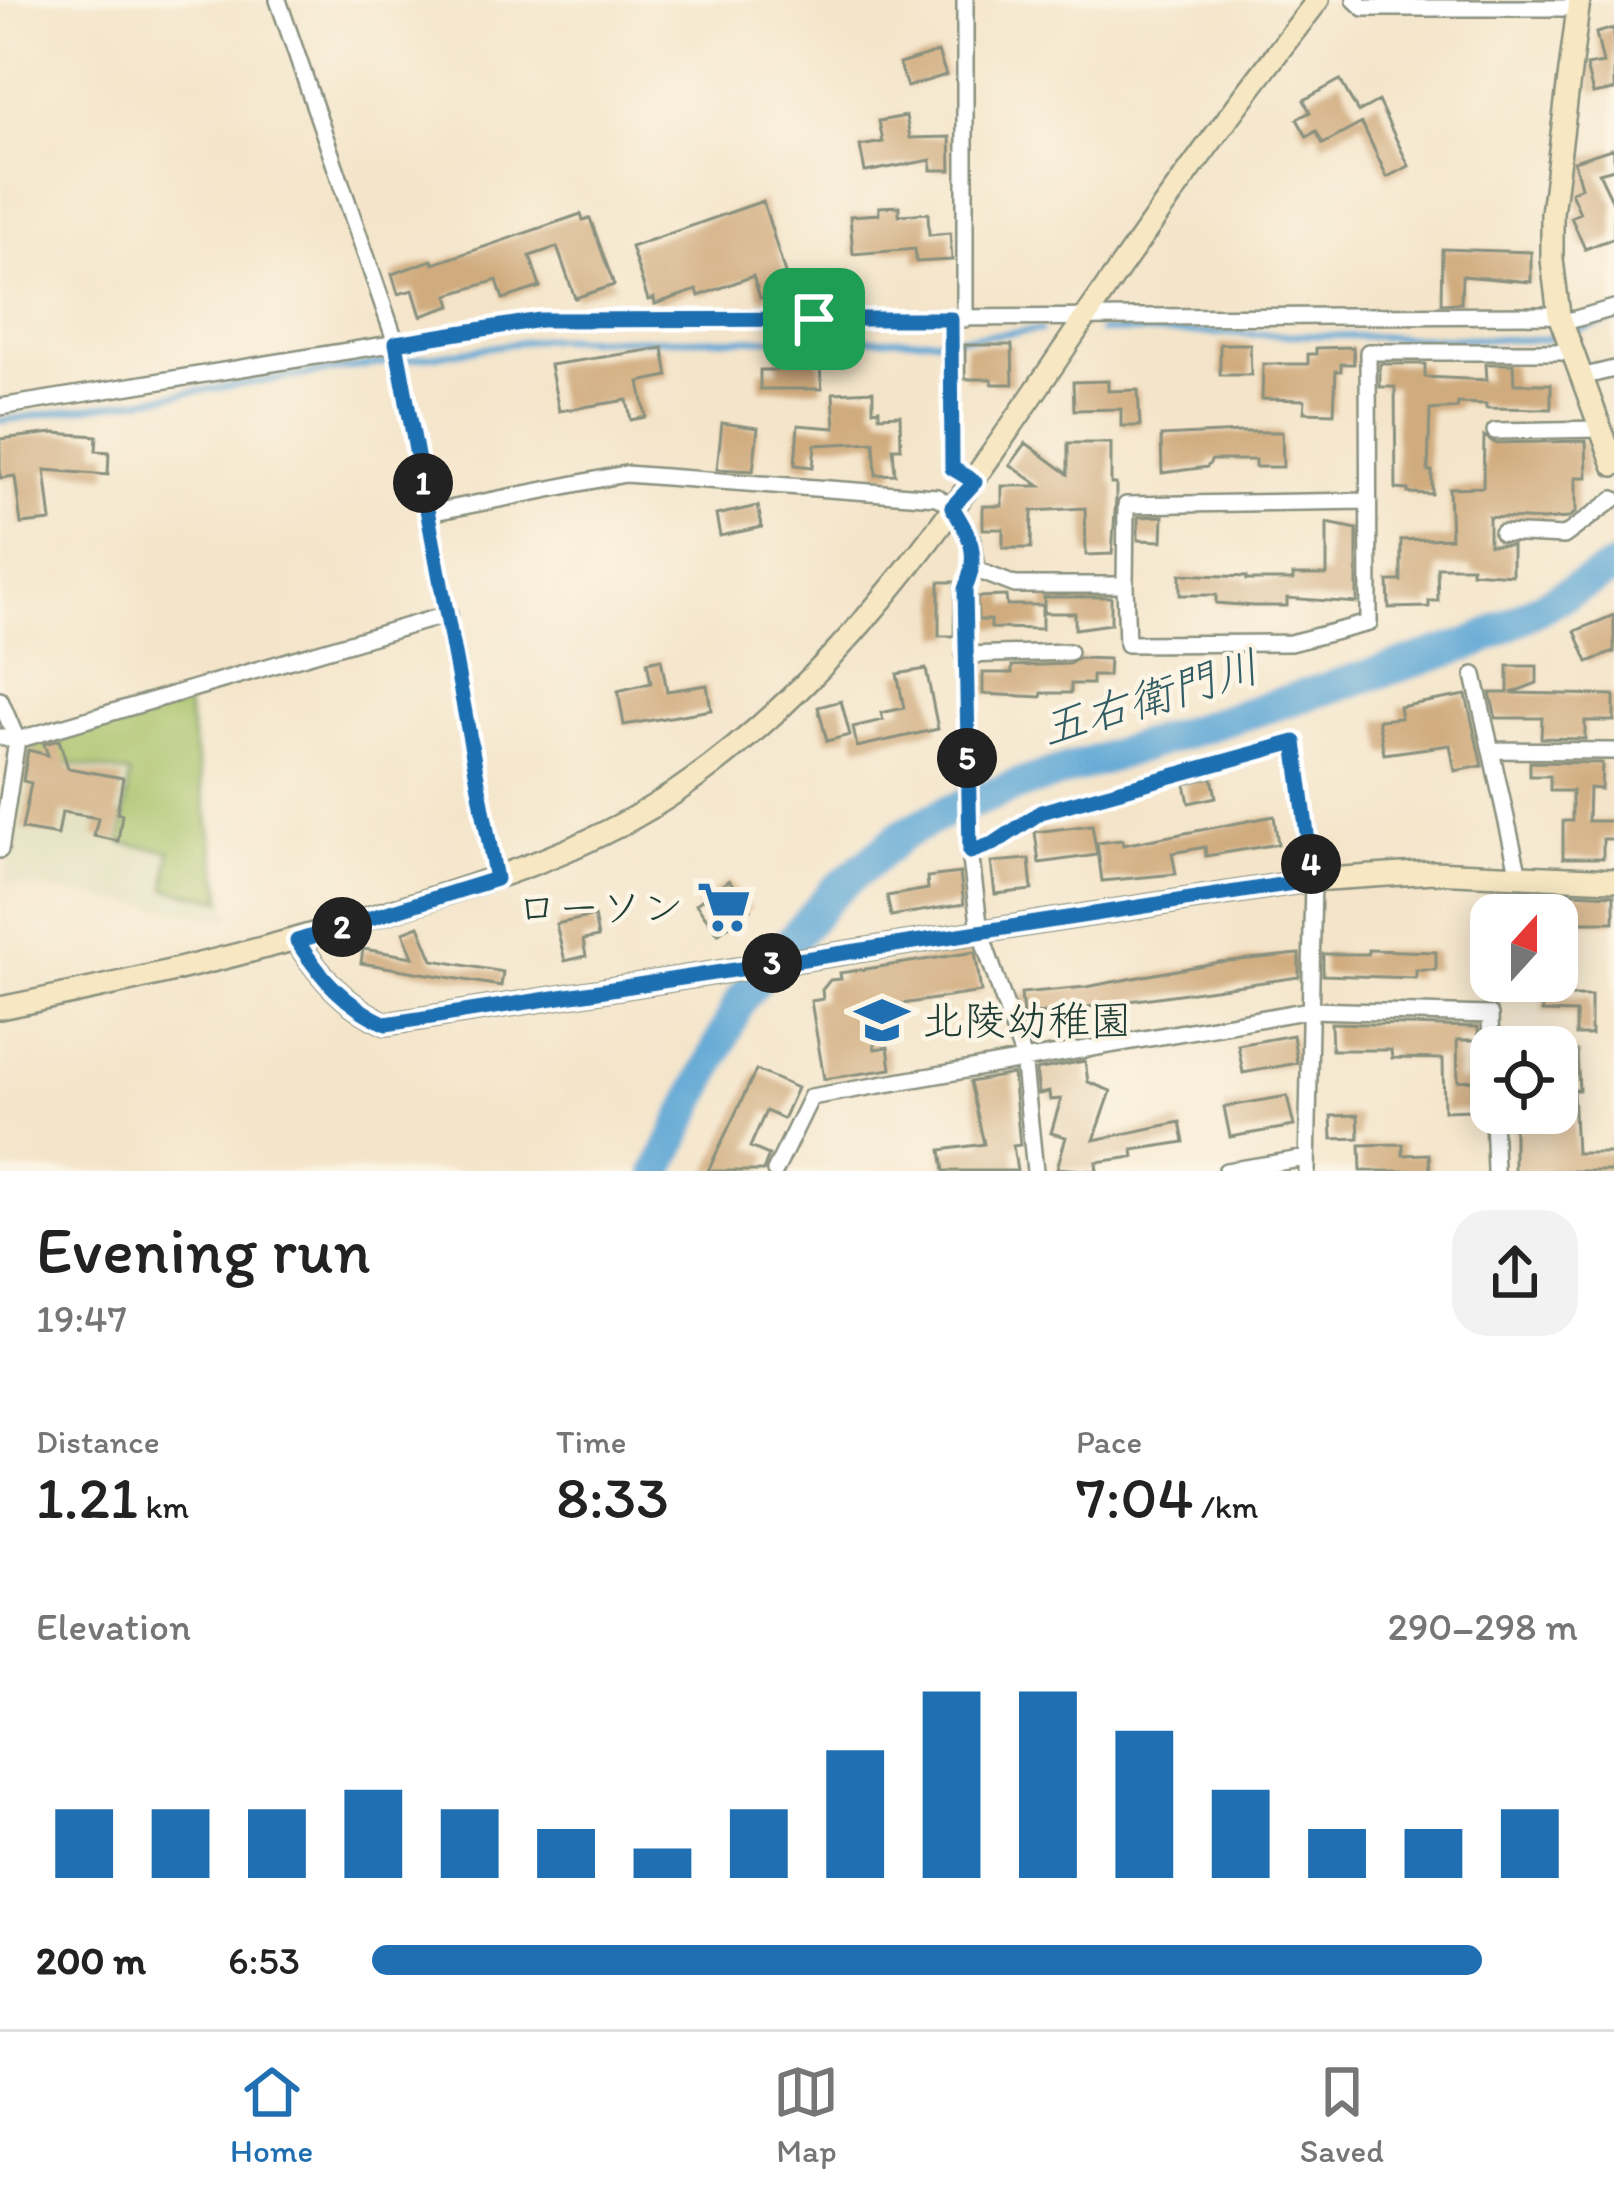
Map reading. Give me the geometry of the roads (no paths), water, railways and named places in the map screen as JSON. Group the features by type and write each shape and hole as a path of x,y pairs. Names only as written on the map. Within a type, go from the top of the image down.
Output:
{"street":[{"path":"278,0 396,343 496,879"},
{"path":"965,0 952,468 975,482"},
{"path":"0,1008 132,982 297,941 496,879 591,839 654,804 744,741 839,652 975,482 1085,318 1318,0"},
{"path":"1355,0 1364,8 1579,4 1552,213 1552,260 1560,319 1614,465"},
{"path":"0,407 540,320 1560,319 1614,308"},
{"path":"1368,501 1126,505 1127,644 1290,643 1369,623 1368,352 1571,352"},
{"path":"1580,377 1614,369"},
{"path":"1495,431 1600,429"},
{"path":"429,513 625,474 937,497 952,507 972,539 974,569 965,589 964,655 970,852 980,931 1023,1058 1035,1171"},
{"path":"1502,533 1564,536 1614,499"},
{"path":"974,569 1016,585 1125,584"},
{"path":"8,738 449,614"},
{"path":"964,655 1069,652"},
{"path":"1474,675 1519,876"},
{"path":"0,700 8,738 0,850"},
{"path":"970,852 995,843 1041,812 1295,742 1313,880 1307,1164 1226,1171"},
{"path":"1491,750 1614,751"},
{"path":"297,941 354,1010 386,1024 1313,880 1433,872 1614,880"},
{"path":"775,1171 811,1097 1310,1010 1490,1015 1490,1026"},
{"path":"1494,1134 1495,1171"}],"waterway":[{"path":"1100,331 1541,340 1614,320"},
{"path":"0,421 543,339 945,339 1041,330"},
{"name":"五右衛門川","path":"659,1171 741,999 832,893 902,835 1015,786 1476,642 1614,568"}],"place":[{"name":"ローソン","path":"724,907"},
{"name":"北陵幼稚園","path":"882,1020"}]}
